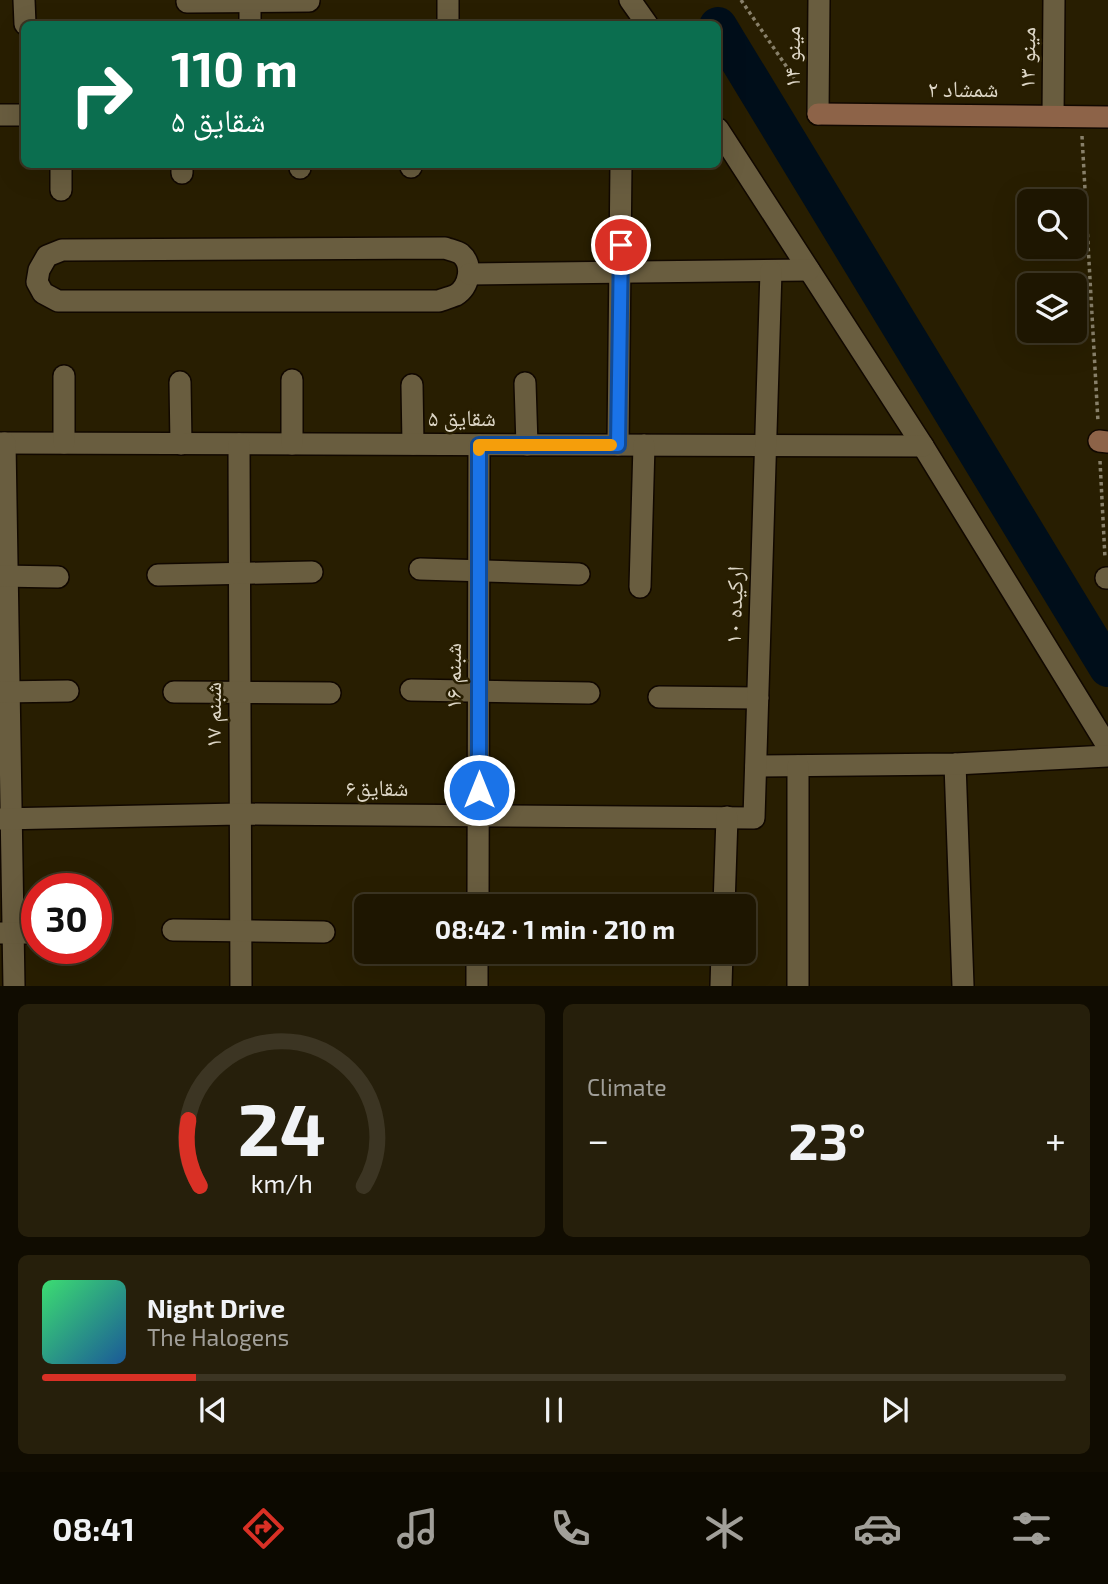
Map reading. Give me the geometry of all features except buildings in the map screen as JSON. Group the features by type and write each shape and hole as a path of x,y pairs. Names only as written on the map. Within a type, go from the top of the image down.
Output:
{"street":[{"path":"24,0 25,21"},
{"path":"448,0 448,21"},
{"path":"631,0 645,21"},
{"name":"مینو ۱۴","path":"818,0 818,114"},
{"name":"مینو ۱۳","path":"1053,116 1054,0"},
{"path":"250,1 250,21"},
{"path":"187,2 309,1"},
{"name":"شمشاد ۲","path":"818,114 1108,117"},
{"path":"0,115 21,115"},
{"path":"721,134 923,446 1108,747"},
{"path":"61,168 61,190"},
{"path":"618,445 621,168"},
{"path":"445,248 461,254 467,263 469,274 458,294 439,301 58,301 43,293 37,282 38,270 47,256 62,250 445,248"},
{"path":"469,274 809,270"},
{"name":"ارکیده ۱۰","path":"754,817 771,271"},
{"path":"64,376 64,443"},
{"path":"292,380 292,444"},
{"path":"180,382 181,444"},
{"path":"525,383 527,445"},
{"path":"412,385 413,444"},
{"path":"3,443 6,933 14,985"},
{"name":"شقایق ۵","path":"3,443 923,446"},
{"name":"شبنم ۱۷","path":"239,444 241,985"},
{"name":"شبنم ۱۶","path":"478,894 479,445"},
{"path":"640,587 645,445"},
{"path":"420,569 579,574"},
{"path":"158,575 312,572"},
{"path":"4,576 58,577"},
{"path":"411,690 589,693"},
{"path":"5,691 68,691"},
{"path":"174,692 330,693"},
{"path":"659,697 758,698"},
{"path":"756,766 956,764 1108,756"},
{"path":"956,764 963,985"},
{"path":"798,766 798,985"},
{"name":"شقایق۶","path":"6,819 239,814 754,817"},
{"path":"724,894 727,817"},
{"path":"173,930 324,932"},
{"path":"477,964 477,985"},
{"path":"721,985 722,964"}],"path":[{"path":"741,0 818,114"},
{"path":"1081,117 1104,442 1107,578"}],"waterway":[{"path":"721,31 1108,668"}],"slow traffic":[{"path":"479,450 479,445 611,445"}],"route":[{"path":"479,790 479,445 618,445 621,245"}]}
